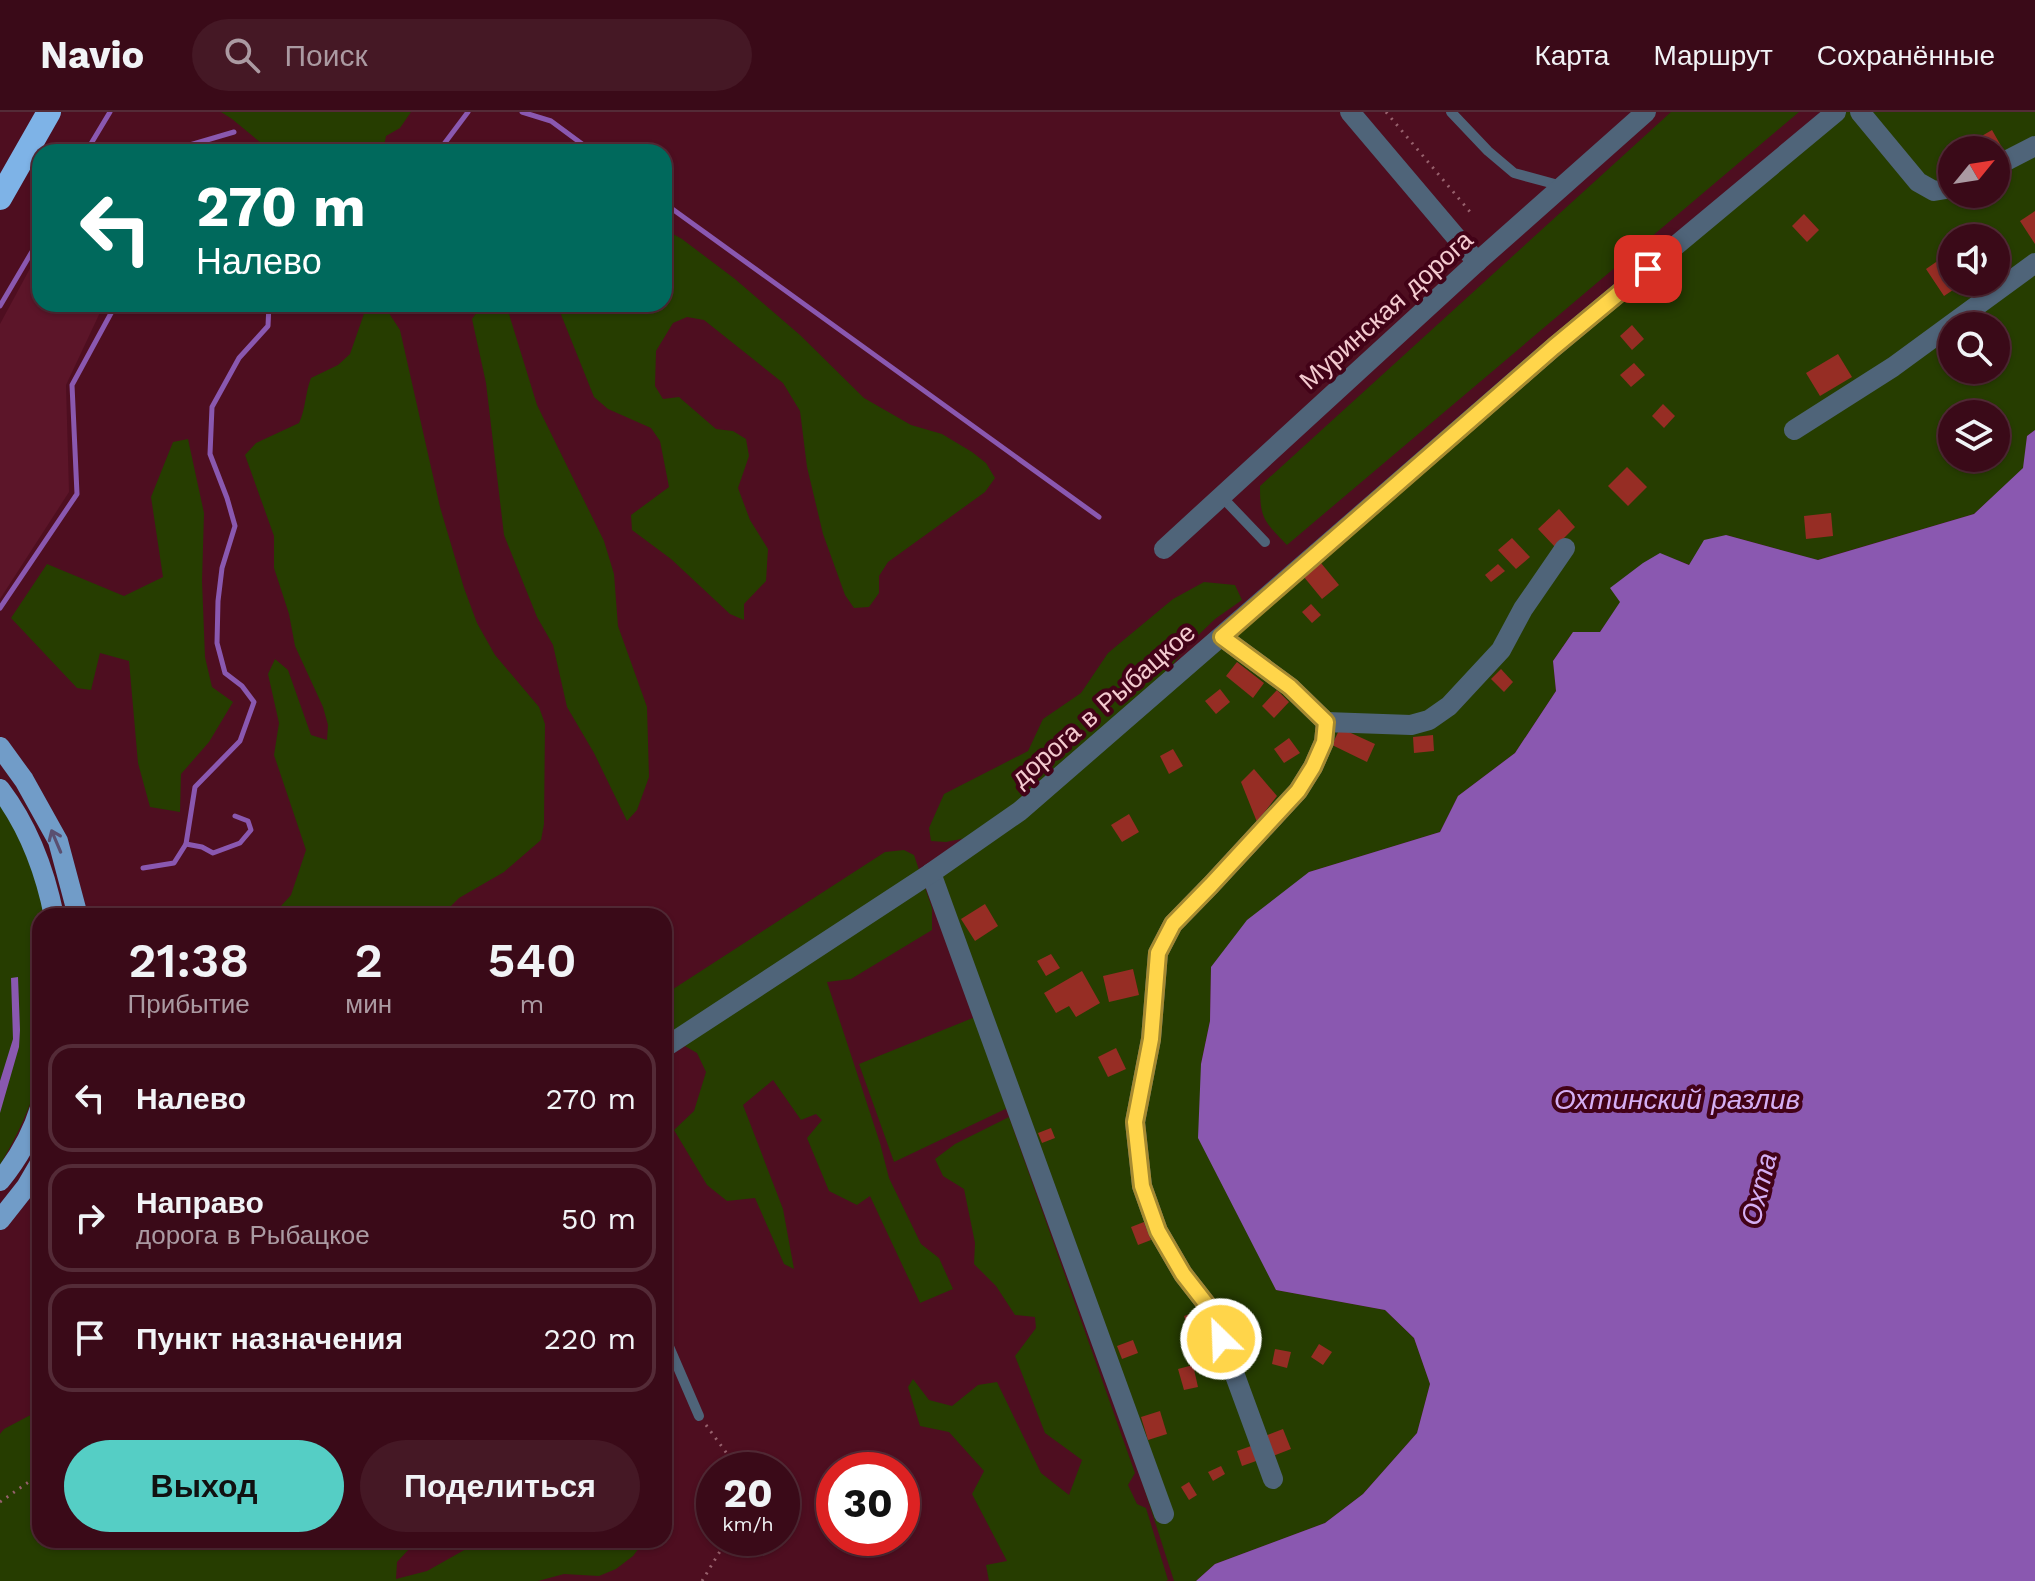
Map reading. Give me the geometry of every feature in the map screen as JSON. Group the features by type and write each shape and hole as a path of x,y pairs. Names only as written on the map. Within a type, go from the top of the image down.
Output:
{"highway":[{"path":"0,198 49,112"}],"main road":[{"path":"0,747 24,780 58,841 76,908"},
{"path":"0,789 29,837 48,886 52,908"},
{"path":"0,1181 32,1128"},
{"path":"0,1220 32,1177"}],"street":[{"path":"1350,112 1477,262"},
{"name":"Муринская дорога","path":"1164,549 1646,112"},
{"name":"дорога в Рыбацкое","path":"672,1043 1020,811 1554,347 1836,112"},
{"path":"1860,112 1918,182 1938,190"},
{"path":"2010,159 2035,146"},
{"path":"1794,430 1893,367 2035,263"},
{"path":"1222,637 1290,687 1326,722 1411,725 1429,720 1449,706 1501,650 1523,609 1565,548"},
{"path":"1273,1479 1211,1310 1183,1274 1158,1231 1142,1186 1135,1122 1151,1039 1158,953 1173,924 1298,791 1324,742 1326,722"},
{"path":"931,873 1164,1514"}],"lane":[{"path":"1451,112 1514,173 1562,186"},
{"path":"1221,496 1265,542"},
{"path":"672,1354 699,1416"}],"path":[{"path":"1386,112 1471,213"},
{"path":"699,1416 726,1452"},
{"path":"0,1502 32,1480"},
{"path":"702,1581 717,1556"}],"shaded area":[{"path":"32,265 32,312 100,312 66,385 69,492 0,599 0,324"}],"green space":[{"path":"221,112 411,112 400,128 386,136 384,144 262,144"},
{"path":"1671,112 1799,112 1287,545 1265,519 1260,486"},
{"path":"1831,112 2035,112 2035,430 2027,436 2024,468 1974,514 1817,560 1726,535 1690,565 1660,554 1600,632 1573,632 1553,661 1556,691 1515,753 1458,796 1440,832 1309,872 1211,967 1210,1021 1201,1064 1276,1290 1385,1310 1414,1338 1430,1384 1417,1433 1363,1494 1325,1523 1215,1564 1196,1581 1174,1581 1020,1102 894,1162 859,1064 985,1013 939,874"},
{"path":"672,233 735,279 800,335 864,398 911,425 942,434 972,452 986,463 995,478 985,492 888,562 879,576 879,593 869,607 854,608 845,595 823,534 807,467 800,411 783,383 704,320 687,317 673,323 656,351 655,386 663,399 679,397 716,429 733,431 746,439 749,456 738,488 750,520 768,549 766,581 744,604 744,620 730,614 671,559 632,530 631,515 669,487 660,441 651,428 608,409 594,397 560,312 672,312"},
{"path":"365,312 388,312 400,330 440,507 477,623 495,655 539,707 545,724 544,824 541,840 504,872 459,898 449,908 279,908 291,895 306,850 274,755 279,723 268,674 275,659 288,670 311,735 327,740 328,725 295,646 289,614 274,568 274,536 245,455 256,443 299,423 311,378 338,365 350,354"},
{"path":"477,312 509,314 537,405 604,541 614,574 618,626 647,707 649,777 637,810 627,821 594,753 567,707 553,645 537,617 504,535 486,383 472,319"},
{"path":"188,439 204,513 202,581 205,657 212,687 233,702 209,742 181,774 180,812 150,807 138,763 129,661 100,653 91,690 77,688 11,618 47,564 124,596 163,577 151,497 173,442"},
{"path":"1204,582 1235,585 1242,600 1215,619 1186,647 1163,678 1016,806 966,838 931,841 929,828 944,794 1028,751 1043,719 1081,693 1108,653 1173,599"},
{"path":"0,804 20,836 44,908 32,908 32,1098 0,1165"},
{"path":"904,850 914,855 932,908 932,930 851,979 827,982 889,1178 921,1244 939,1258 953,1289 920,1303 870,1196 857,1205 829,1191 807,1138 822,1120 816,1114 801,1120 773,1080 743,1105 783,1209 794,1269 784,1264 755,1198 727,1201 707,1185 674,1130 694,1111 706,1072 697,1053 672,1042 672,990 885,852"},
{"path":"1009,1117 1135,1473 1128,1485 1137,1504 1146,1508 1166,1581 989,1581 986,1565 1007,1561 972,1494 984,1471 949,1432 920,1426 908,1387 913,1379 929,1400 952,1406 978,1385 997,1382 1041,1473 1069,1495 1082,1460 1045,1433 1015,1356 1036,1328 1035,1317 1015,1315 996,1286 974,1264 975,1243 964,1189 943,1176 935,1159 955,1144"},
{"path":"32,1414 32,1548 410,1548 397,1562 396,1579 427,1571 468,1548 639,1548 616,1569 599,1576 564,1574 538,1581 0,1581 0,1434"}],"water":[{"name":"Охтинский разлив","path":"2035,430 2035,1581 1196,1581 1215,1564 1325,1523 1363,1494 1417,1433 1430,1384 1414,1338 1385,1310 1276,1290 1198,1138 1201,1064 1210,1021 1211,967 1247,920 1309,872 1440,832 1458,796 1515,753 1556,691 1553,661 1573,632 1600,632 1620,602 1610,588 1643,563 1660,553 1689,565 1704,540 1726,535 1818,560 1974,514 2023,468 2027,436"},
{"path":"18,977 19,1047 0,1113 0,1081 13,1039 11,978"}],"building":[{"path":"1992,130 1995,136 1982,136"},
{"path":"2035,211 2035,244 2020,221"},
{"path":"1804,214 1819,230 1807,242 1792,226"},
{"path":"1938,261 1938,287 1926,269"},
{"path":"1632,325 1644,339 1632,350 1620,336"},
{"path":"1838,354 1852,377 1820,396 1806,373"},
{"path":"1634,363 1645,375 1631,387 1620,375"},
{"path":"1663,404 1675,416 1664,428 1652,416"},
{"path":"1627,467 1647,487 1628,506 1608,486"},
{"path":"1559,509 1575,527 1555,547 1538,529"},
{"path":"1831,513 1833,536 1806,539 1804,516"},
{"path":"1512,538 1530,557 1516,569 1498,550"},
{"path":"1321,563 1339,585 1322,599 1304,577"},
{"path":"1498,564 1505,571 1491,582 1485,575"},
{"path":"1311,604 1321,615 1312,623 1302,612"},
{"path":"1237,662 1264,683 1253,698 1226,676"},
{"path":"1501,669 1513,682 1504,692 1491,679"},
{"path":"1220,689 1230,702 1216,714 1205,701"},
{"path":"1277,690 1289,702 1274,718 1262,706"},
{"path":"1340,728 1375,744 1367,762 1332,745"},
{"path":"1433,735 1434,751 1414,753 1413,737"},
{"path":"1289,738 1300,753 1284,763 1274,749"},
{"path":"1173,749 1183,766 1169,774 1160,756"},
{"path":"1254,769 1277,796 1257,822 1241,782"},
{"path":"1129,814 1139,832 1122,842 1111,825"},
{"path":"985,904 998,926 975,941 961,919"},
{"path":"1051,954 1060,968 1046,976 1037,961"},
{"path":"1133,969 1139,995 1109,1002 1103,976"},
{"path":"1082,971 1100,1003 1076,1017 1069,1006 1056,1013 1044,993"},
{"path":"1116,1048 1126,1069 1108,1077 1098,1057"},
{"path":"1051,1128 1055,1138 1042,1143 1038,1133"},
{"path":"1144,1222 1151,1240 1138,1245 1131,1227"},
{"path":"1196,1312 1202,1330 1190,1334 1184,1316"},
{"path":"1133,1340 1138,1353 1122,1359 1117,1346"},
{"path":"1319,1344 1332,1352 1323,1365 1311,1357"},
{"path":"1275,1349 1291,1352 1287,1368 1272,1364"},
{"path":"1193,1365 1198,1387 1184,1390 1178,1369"},
{"path":"1160,1411 1167,1434 1148,1440 1141,1417"},
{"path":"1283,1429 1291,1449 1273,1456 1265,1436"},
{"path":"1254,1445 1259,1460 1242,1466 1237,1451"},
{"path":"1221,1466 1225,1474 1213,1481 1208,1472"},
{"path":"1189,1482 1197,1495 1189,1500 1181,1487"}],"waterway":[{"path":"91,144 110,112"},
{"path":"444,144 468,112"},
{"path":"522,112 551,121 582,144"},
{"path":"193,144 234,132"},
{"path":"672,209 1099,517"},
{"path":"0,306 32,252"},
{"path":"0,608 77,494 72,385 112,312"},
{"path":"143,868 174,863 186,844 195,787 240,741 254,702 242,686 225,673 217,643 222,568 235,526 210,454 212,407 239,358 268,326 269,312"},
{"path":"186,844 213,853 240,843 251,830 248,821 235,816"}],"route":[{"path":"1221,1339 1211,1310 1183,1274 1158,1231 1142,1186 1135,1122 1151,1039 1158,953 1173,924 1298,791 1324,742 1326,722 1290,687 1222,637 1554,347 1648,269"}],"water label":[{"name":"Охта","path":"1759,1189"}]}
